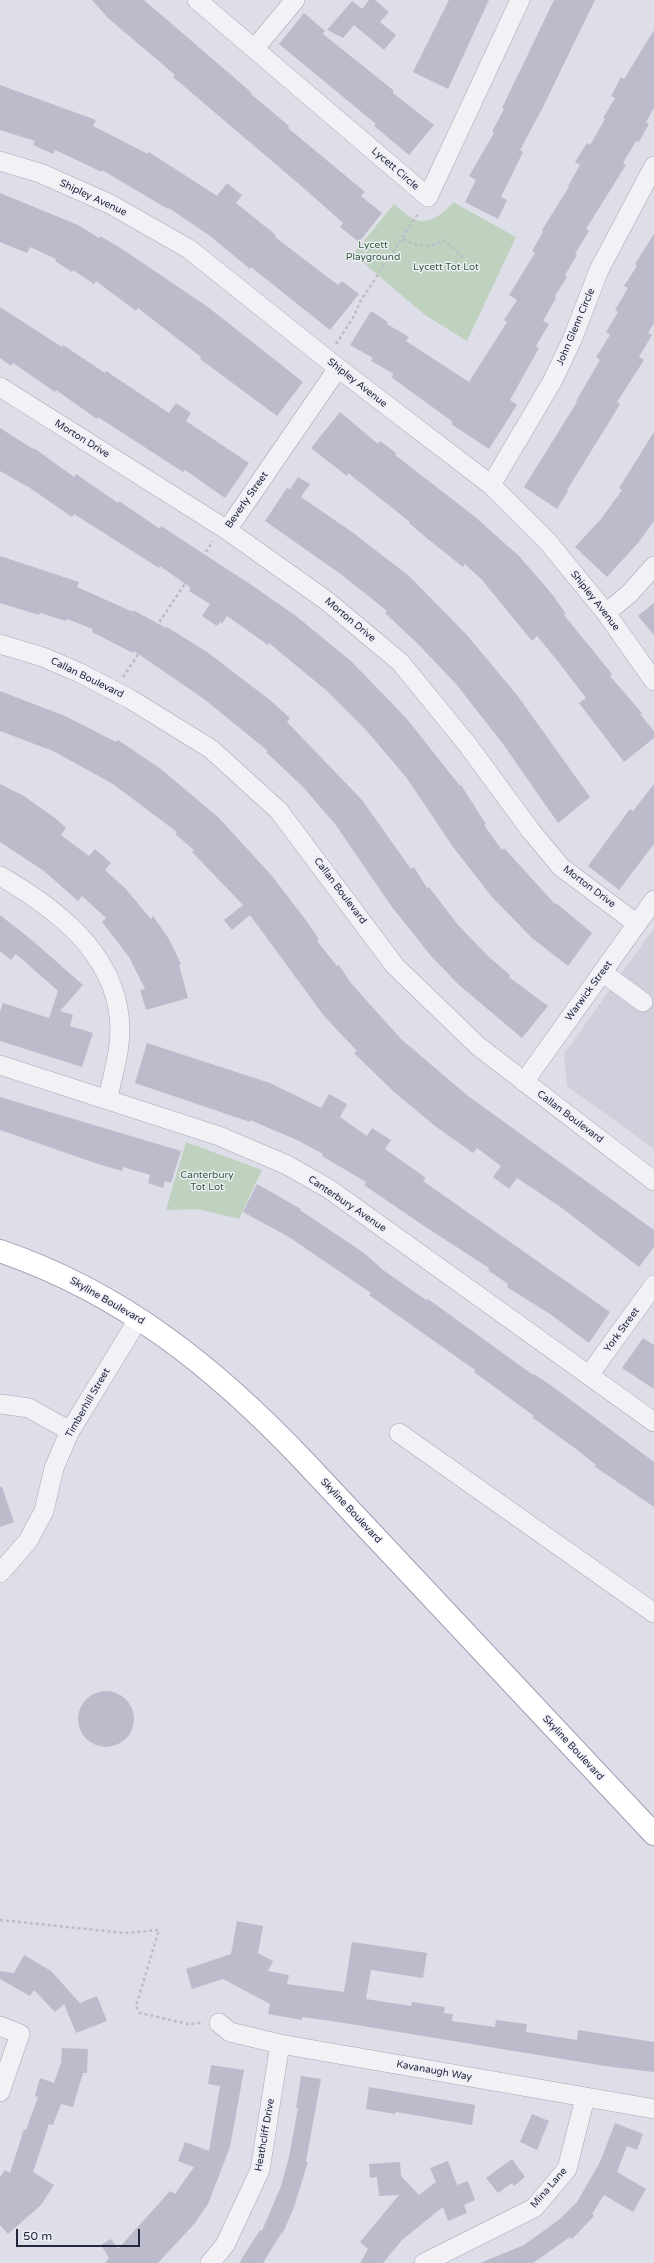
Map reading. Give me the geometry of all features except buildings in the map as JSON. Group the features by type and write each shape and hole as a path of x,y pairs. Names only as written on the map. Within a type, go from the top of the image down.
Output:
{"main road":[{"name":"Skyline Boulevard","path":"0,1252 41,1265 91,1290 139,1318 185,1351 229,1387 268,1423 654,1834"}],"street":[{"name":"Lycett Circle","path":"197,0 255,48 428,198 520,0"},
{"path":"255,48 295,0"},
{"name":"Shipley Avenue","path":"0,161 40,173 110,204 189,249 332,364 491,485 548,542 606,613 654,681"},
{"name":"John Glenn Circle","path":"491,485 552,382 572,340 599,270 654,166"},
{"name":"Beverly Street","path":"228,530 332,364"},
{"name":"Morton Drive","path":"0,387 228,530 327,601 400,662 467,744 531,831 562,867 637,924"},
{"path":"606,613 630,594 654,566"},
{"name":"Callan Boulevard","path":"0,644 43,657 114,690 211,749 279,811 395,966 478,1046 654,1181"},
{"path":"0,876 24,889 67,922 94,951 106,976 117,1006 119,1044 108,1099"},
{"name":"Warwick Street","path":"524,1082 654,900"},
{"path":"602,972 643,1002"},
{"name":"Canterbury Avenue","path":"0,1065 219,1136 287,1165 329,1190 654,1422"},
{"name":"York Street","path":"589,1375 654,1285"},
{"name":"Timberhill Street","path":"0,1573 28,1541 44,1511 54,1468 70,1431 139,1318"},
{"path":"0,1404 29,1408 70,1431"},
{"path":"399,1433 654,1613"},
{"name":"Kavanaugh Way","path":"219,2023 230,2032 280,2044 654,2109"},
{"path":"0,2026 20,2034 0,2092"},
{"name":"Heathcliff Drive","path":"210,2263 225,2245 260,2170 280,2044"},
{"name":"Mina Lane","path":"424,2263 534,2208 567,2169 585,2098"}],"path":[{"path":"332,364 360,302 378,278 428,198"},
{"path":"403,239 424,246 444,240 463,256"},
{"name":"Beverly Street","path":"114,690 215,538 228,530"},
{"path":"0,1920 125,1933 159,1930 136,2006 140,2013 188,2024 219,2023"}],"shaded area":[{"path":"654,928 654,1149 567,1086 564,1054"}],"green space":[{"name":"Lycett Tot Lot","path":"453,202 516,237 467,341 425,315 353,254 394,204 410,217 424,221 435,218"},
{"name":"Canterbury Tot Lot","path":"186,1142 262,1170 239,1219 198,1209 166,1210"}],"park label":[{"name":"Lycett Playground","path":"373,250"}]}
